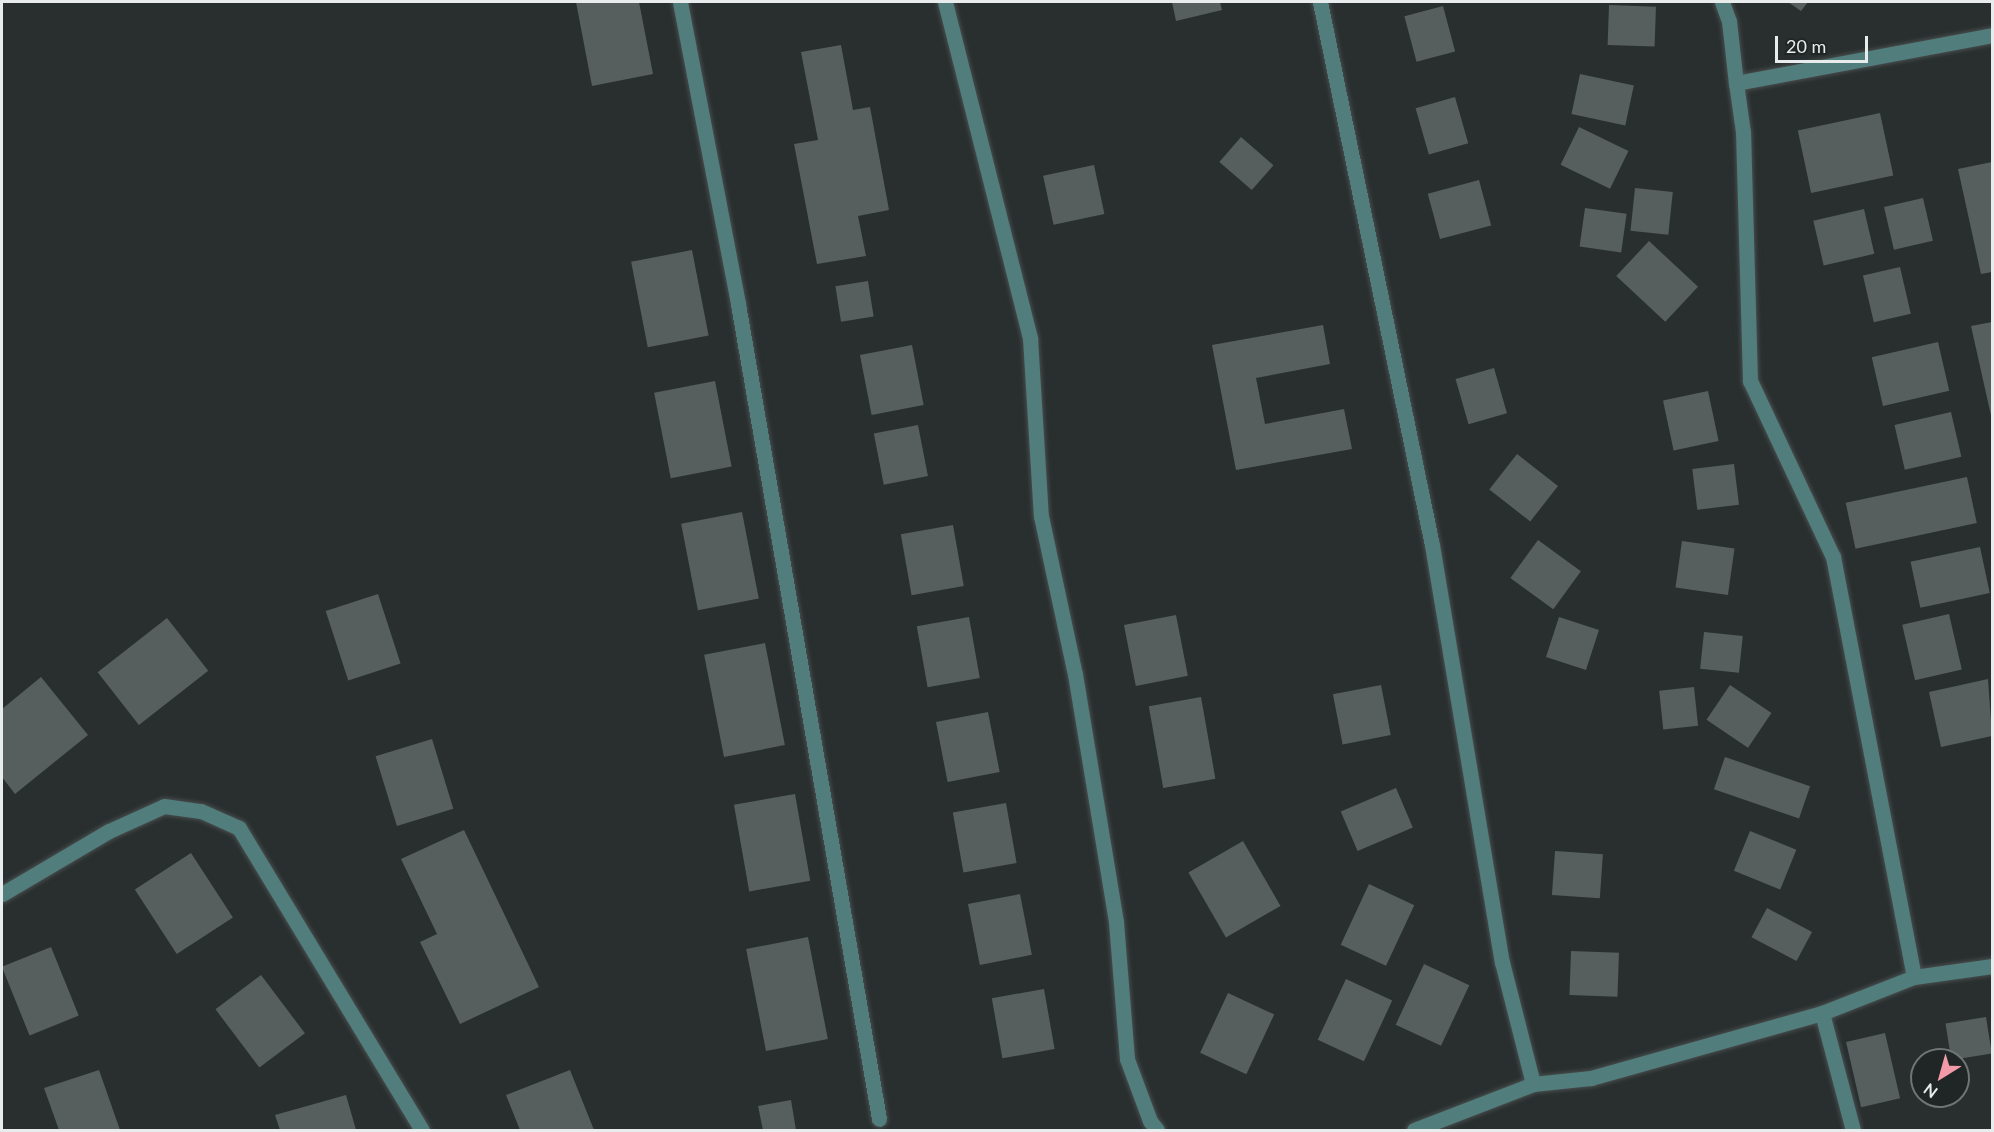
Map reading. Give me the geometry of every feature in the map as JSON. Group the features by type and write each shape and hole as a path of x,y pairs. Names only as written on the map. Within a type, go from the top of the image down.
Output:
{"street":[{"path":"680,2 738,304 879,1119"},
{"path":"945,2 1030,338 1041,516 1075,674 1116,922 1127,1059 1150,1121 1157,1131"},
{"path":"1320,2 1432,544 1502,962 1533,1084"},
{"path":"1722,2 1729,21 1743,132 1750,381 1833,558 1914,977"},
{"path":"1736,83 1992,35"},
{"path":"2,894 109,831 164,807 201,811 239,828 422,1131"},
{"path":"1414,1131 1533,1084 1591,1078 1822,1013 1914,977 1992,966"},
{"path":"1822,1013 1853,1131"}],"building":[{"path":"576,2 639,2 653,74 592,86"},
{"path":"1172,2 1220,2 1222,10 1176,21"},
{"path":"1788,2 1808,2 1801,11"},
{"path":"1609,5 1656,7 1655,47 1608,45"},
{"path":"1443,6 1455,51 1417,62 1404,16"},
{"path":"841,45 853,110 870,107 889,210 858,216 866,256 817,264 794,144 818,140 801,52"},
{"path":"1580,74 1634,85 1625,126 1571,114"},
{"path":"1455,97 1468,143 1429,154 1416,108"},
{"path":"1880,113 1893,176 1811,193 1798,130"},
{"path":"1579,127 1628,151 1610,189 1561,165"},
{"path":"1241,137 1273,165 1252,190 1219,162"},
{"path":"1992,162 1992,272 1981,274 1958,169"},
{"path":"1094,165 1104,214 1054,225 1043,176"},
{"path":"1479,180 1491,225 1440,239 1428,194"},
{"path":"1635,188 1673,192 1668,235 1631,231"},
{"path":"1923,198 1933,241 1894,250 1884,207"},
{"path":"1585,208 1627,214 1621,252 1580,247"},
{"path":"1864,209 1874,254 1824,266 1813,221"},
{"path":"1649,241 1698,287 1665,322 1616,276"},
{"path":"692,250 709,335 648,347 631,262"},
{"path":"1900,267 1911,314 1874,322 1863,276"},
{"path":"868,281 874,317 841,322 835,286"},
{"path":"1992,322 1992,420 1971,326"},
{"path":"1323,325 1330,364 1256,378 1265,424 1344,409 1352,449 1236,470 1212,345"},
{"path":"1938,342 1949,391 1883,406 1872,357"},
{"path":"912,345 924,405 872,415 860,355"},
{"path":"1494,368 1507,413 1469,424 1456,379"},
{"path":"715,381 732,466 671,478 654,393"},
{"path":"1708,391 1719,441 1674,450 1663,401"},
{"path":"1951,412 1961,457 1905,470 1894,425"},
{"path":"918,425 928,476 884,485 874,434"},
{"path":"1517,454 1558,486 1530,521 1489,489"},
{"path":"1734,464 1739,505 1697,510 1692,469"},
{"path":"1967,477 1977,523 1855,549 1846,503"},
{"path":"742,512 759,598 698,610 681,524"},
{"path":"953,525 964,586 912,595 901,534"},
{"path":"1538,540 1581,571 1553,609 1510,578"},
{"path":"1682,541 1734,548 1728,595 1675,588"},
{"path":"1980,547 1990,593 1920,608 1911,562"},
{"path":"378,594 401,663 348,680 326,611"},
{"path":"1949,614 1962,670 1915,680 1902,625"},
{"path":"1176,615 1188,676 1136,686 1124,625"},
{"path":"969,617 980,678 928,687 917,626"},
{"path":"1559,617 1599,630 1586,670 1546,657"},
{"path":"167,618 208,671 139,725 98,672"},
{"path":"1704,632 1743,636 1739,673 1700,669"},
{"path":"765,643 785,745 724,757 704,655"},
{"path":"41,677 88,735 15,794 2,777 2,709"},
{"path":"1988,679 1992,736 1941,747 1929,692"},
{"path":"1381,685 1391,735 1343,744 1333,694"},
{"path":"1730,685 1771,713 1748,748 1707,720"},
{"path":"1694,687 1698,726 1663,729 1659,691"},
{"path":"1201,697 1215,779 1163,788 1149,706"},
{"path":"988,712 1000,772 948,782 936,722"},
{"path":"432,739 453,809 397,826 376,756"},
{"path":"1725,757 1810,786 1799,818 1714,789"},
{"path":"1396,788 1413,828 1358,851 1341,811"},
{"path":"795,794 810,881 749,891 734,805"},
{"path":"1006,803 1017,863 963,872 953,812"},
{"path":"464,830 539,987 460,1024 420,942 437,934 401,859"},
{"path":"1750,831 1796,850 1780,890 1734,871"},
{"path":"1243,841 1280,906 1226,937 1188,872"},
{"path":"1555,851 1603,854 1600,898 1552,895"},
{"path":"191,853 233,918 177,954 135,889"},
{"path":"1369,884 1414,905 1386,966 1341,945"},
{"path":"1020,894 1032,955 980,965 968,904"},
{"path":"1767,908 1812,932 1797,961 1752,937"},
{"path":"808,937 828,1039 766,1051 746,949"},
{"path":"51,947 79,1016 30,1035 2,967"},
{"path":"1571,951 1619,953 1617,997 1569,995"},
{"path":"1424,964 1469,985 1441,1046 1396,1025"},
{"path":"261,975 305,1033 259,1068 215,1009"},
{"path":"1346,979 1392,1001 1364,1061 1318,1040"},
{"path":"1044,989 1055,1049 1002,1058 992,998"},
{"path":"1228,993 1274,1015 1246,1074 1200,1053"},
{"path":"1986,1017 1992,1054 1970,1057 1970,1048 1949,1048 1946,1023"},
{"path":"1885,1033 1900,1098 1861,1107 1846,1042"},
{"path":"99,1070 120,1130 59,1130 44,1088"},
{"path":"570,1070 594,1130 520,1130 506,1095"},
{"path":"346,1095 356,1130 280,1130 275,1115"},
{"path":"791,1100 796,1130 763,1130 758,1106"}]}
